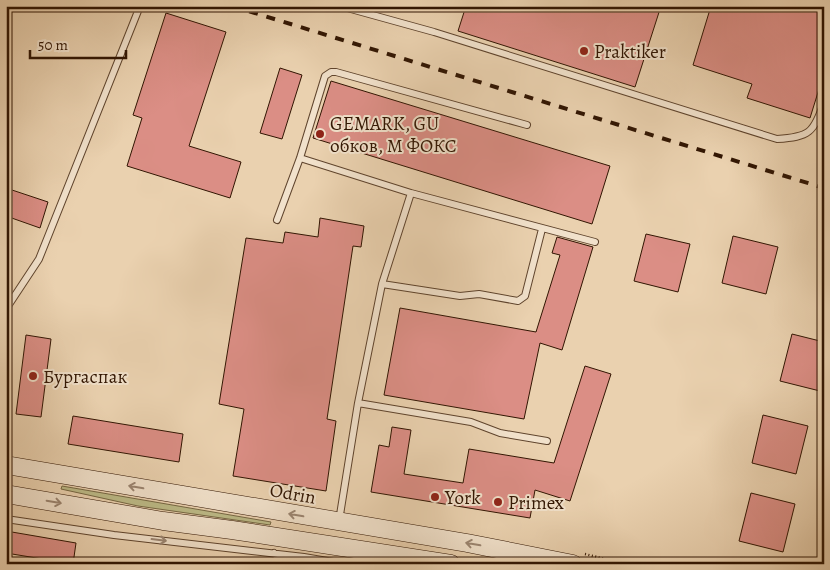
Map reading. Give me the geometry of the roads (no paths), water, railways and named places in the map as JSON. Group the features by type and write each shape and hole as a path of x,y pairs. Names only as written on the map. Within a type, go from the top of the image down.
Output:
{"main road":[{"name":"Odrin","path":"6,465 468,543 572,564"},
{"path":"6,494 163,521 451,564"},
{"path":"232,530 254,526 318,534 338,522"}],"lane":[{"path":"6,309 39,259 140,6"},
{"path":"340,6 434,32 777,139 799,138 817,124 824,102"},
{"path":"277,220 300,158 325,76 330,72 336,72 527,125"},
{"path":"300,158 411,193 596,242"},
{"path":"338,522 358,403 382,284 411,193"},
{"path":"382,284 460,296 479,294 518,300 525,296 542,229"},
{"path":"358,403 471,422 500,434 547,441"},
{"path":"6,519 114,535 345,564"},
{"path":"274,554 282,564"},
{"path":"6,562 14,564"}],"railway":[{"path":"232,6 824,188"}],"place":[{"name":"Praktiker","path":"584,51"},
{"name":"GEMARK, GU обков, М ФОКС","path":"320,134"},
{"name":"Бургаспак","path":"33,376"},
{"name":"York","path":"435,497"},
{"name":"Primex","path":"498,502"}]}
